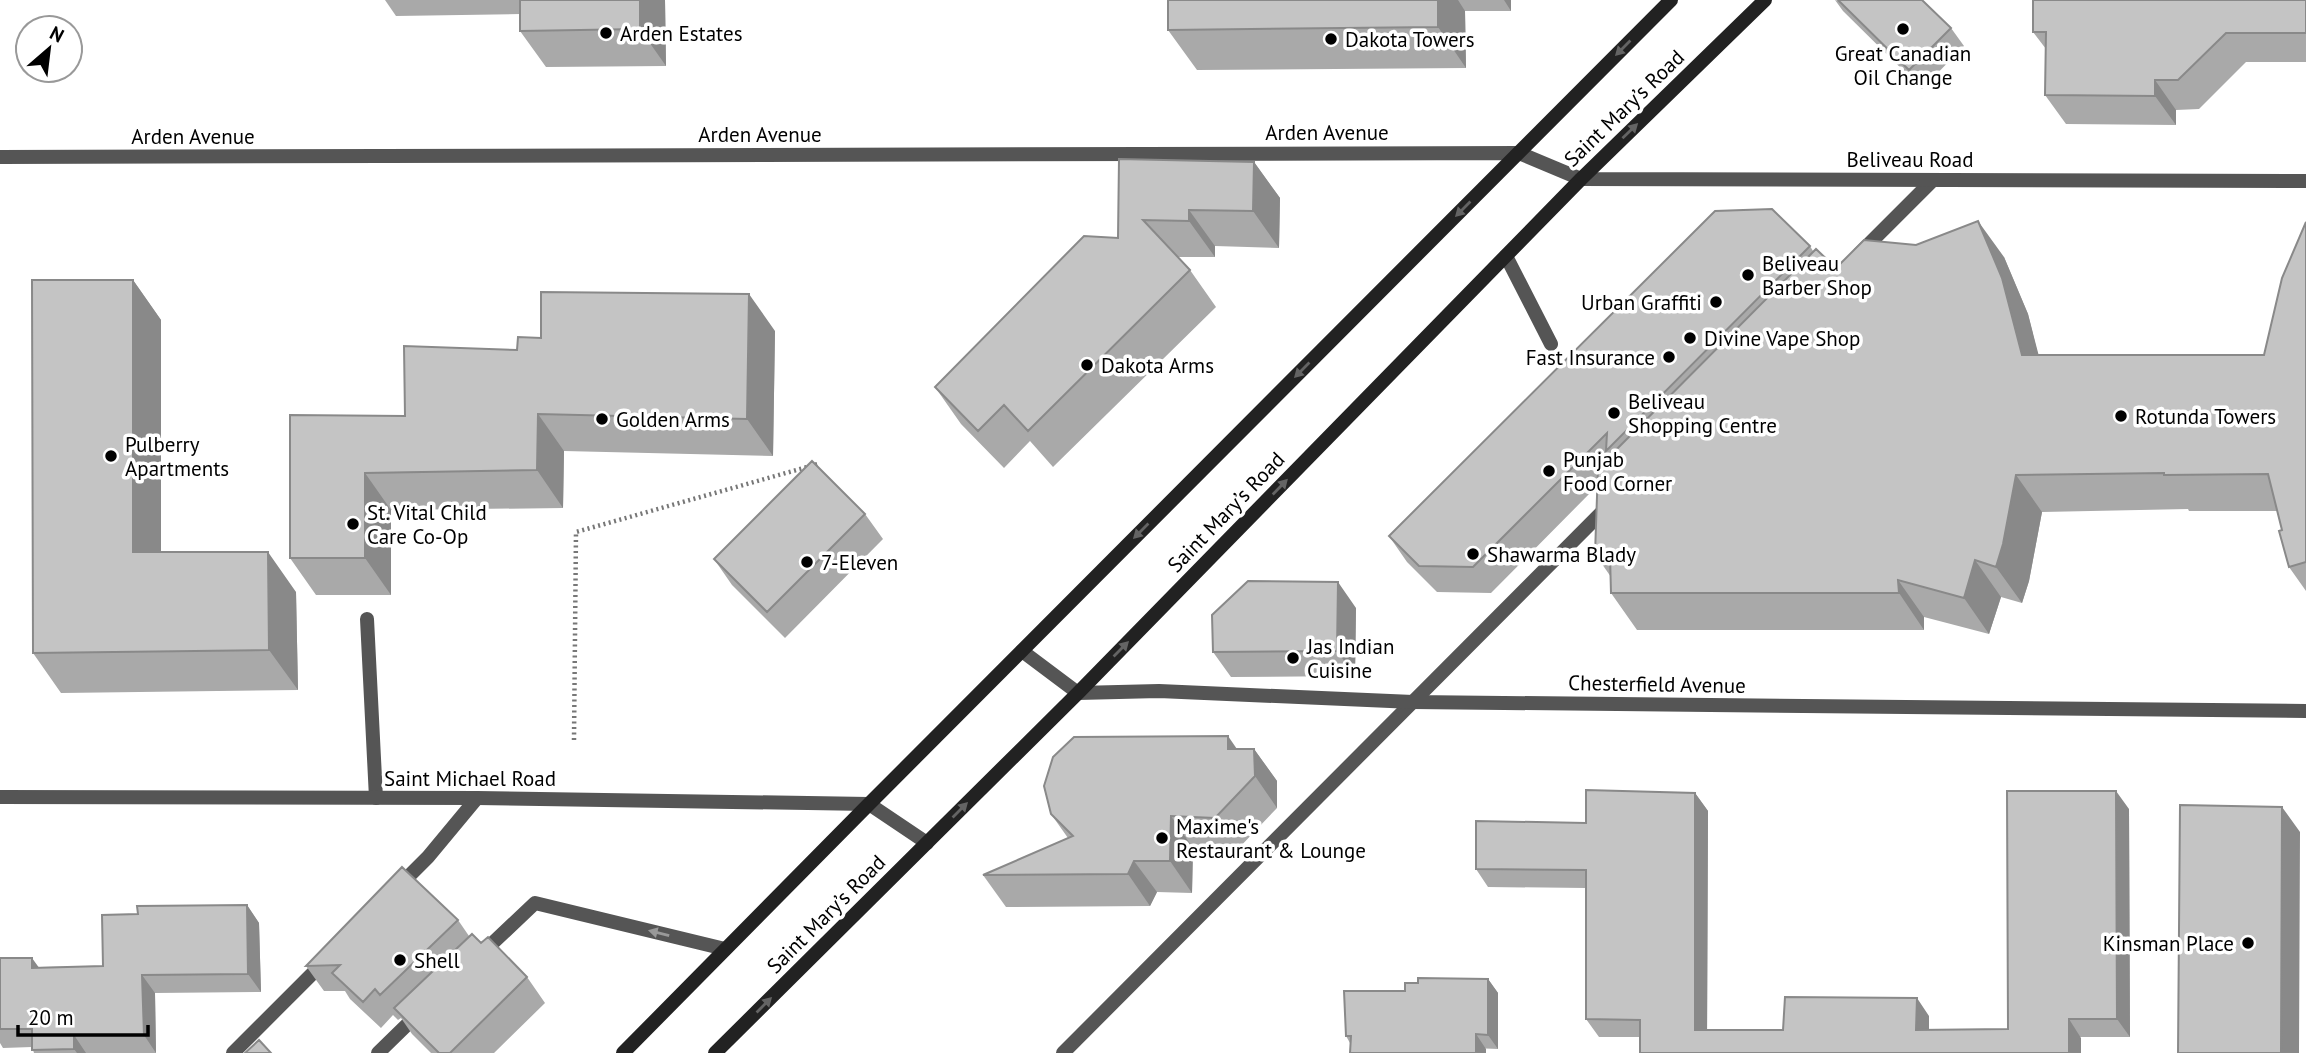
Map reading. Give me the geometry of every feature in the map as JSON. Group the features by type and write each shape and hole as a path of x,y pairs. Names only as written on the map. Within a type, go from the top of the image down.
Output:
{"main road":[{"name":"Saint Mary’s Road","path":"623,1053 1671,0"},
{"name":"Saint Mary’s Road","path":"715,1053 1077,693 1581,179 1765,0"}],"street":[{"name":"Arden Avenue","path":"0,157 1519,153"},
{"name":"Beliveau Road","path":"1519,153 1581,179 2306,181"},
{"path":"1850,263 1933,180"},
{"path":"1506,256 1551,344"},
{"path":"1063,1053 1614,500"},
{"path":"367,619 376,799"},
{"path":"1022,651 1077,693"},
{"name":"Chesterfield Avenue","path":"1077,693 1159,691 1413,702 2306,710"},
{"name":"Saint Michael Road","path":"0,797 869,804"},
{"path":"389,897 428,857 477,799"},
{"path":"869,804 927,843"},
{"path":"466,968 535,903 725,949"},
{"path":"233,1053 331,955"},
{"path":"378,1053 427,1006"}],"path":[{"path":"574,740 576,532 818,464"}],"building":[{"path":"520,0 640,0 640,29 520,31"},
{"path":"1168,0 1438,0 1438,27 1168,30"},
{"name":"Great Canadian Oil Change","path":"1838,0 1922,0 1951,28 1909,70"},
{"path":"2033,0 2306,0 2306,33 2226,33 2178,80 2155,80 2155,96 2045,95 2046,32 2033,32"},
{"path":"1119,159 1254,162 1253,211 1189,210 1189,221 1143,220 1190,270 1028,431 1004,405 978,431 935,387 1084,236 1118,238"},
{"name":"Beliveau Shopping Centre","path":"1772,209 1810,246 1606,451 1607,433 1473,567 1419,566 1389,536 1715,211"},
{"path":"1978,221 2002,278 2022,355 2264,355 2282,278 2306,222 2306,562 2289,567 2268,474 2016,475 1996,567 1975,560 1964,598 1898,580 1899,593 1611,593 1610,556 1595,554 1598,468 1816,249 1836,268 1864,240 1916,245"},
{"name":"Pulberry Apartments","path":"32,280 133,280 133,552 268,552 269,650 33,653"},
{"path":"541,292 749,294 747,419 538,414 537,470 365,473 365,558 290,558 290,415 405,416 404,346 517,350 518,337 541,338"},
{"path":"812,461 865,514 767,612 714,559"},
{"path":"1248,581 1338,582 1337,651 1213,652 1212,615"},
{"path":"1228,736 1228,749 1254,749 1255,776 1215,818 1171,816 1170,861 1134,861 1128,874 983,875 1073,836 1051,814 1044,786 1053,757 1074,737"},
{"path":"1586,790 1695,793 1695,1030 1783,1030 1785,997 1917,998 1916,1030 2008,1029 2007,791 2116,791 2117,1019 2069,1019 2069,1053 1640,1053 1640,1020 1586,1019 1586,870 1476,869 1476,821 1586,823"},
{"name":"Kinsman Place","path":"2180,805 2282,807 2281,1053 2178,1053"},
{"path":"402,867 458,920 380,995 375,989 363,1002 332,973 340,965 306,966"},
{"path":"247,905 248,974 142,975 144,1035 74,1035 74,1049 32,1050 32,1029 0,1029 0,958 32,958 32,968 103,966 102,915 138,914 137,906"},
{"path":"472,934 481,943 488,937 527,977 450,1053 439,1053 394,1008"},
{"path":"1418,978 1488,979 1488,1035 1476,1034 1476,1053 1350,1053 1351,1036 1346,1036 1344,991 1405,991 1405,983 1418,983"},
{"path":"259,1040 271,1053 245,1053"}],"place":[{"name":"Great Canadian Oil Change","path":"1903,29"},
{"name":"Arden Estates","path":"606,33"},
{"name":"Dakota Towers","path":"1331,39"},
{"name":"Beliveau Barber Shop","path":"1748,275"},
{"name":"Urban Graffiti","path":"1716,302"},
{"name":"Divine Vape Shop","path":"1690,338"},
{"name":"Fast Insurance","path":"1669,357"},
{"name":"Dakota Arms","path":"1087,365"},
{"name":"Beliveau Shopping Centre","path":"1614,413"},
{"name":"Rotunda Towers","path":"2121,416"},
{"name":"Golden Arms","path":"602,419"},
{"name":"Pulberry Apartments","path":"111,456"},
{"name":"Punjab Food Corner","path":"1549,471"},
{"name":"St. Vital Child Care Co-Op","path":"353,524"},
{"name":"Shawarma Blady","path":"1473,554"},
{"name":"7-Eleven","path":"807,562"},
{"name":"Jas Indian Cuisine","path":"1293,658"},
{"name":"Maxime's Restaurant & Lounge","path":"1162,838"},
{"name":"Kinsman Place","path":"2248,943"},
{"name":"Shell","path":"400,960"}]}
